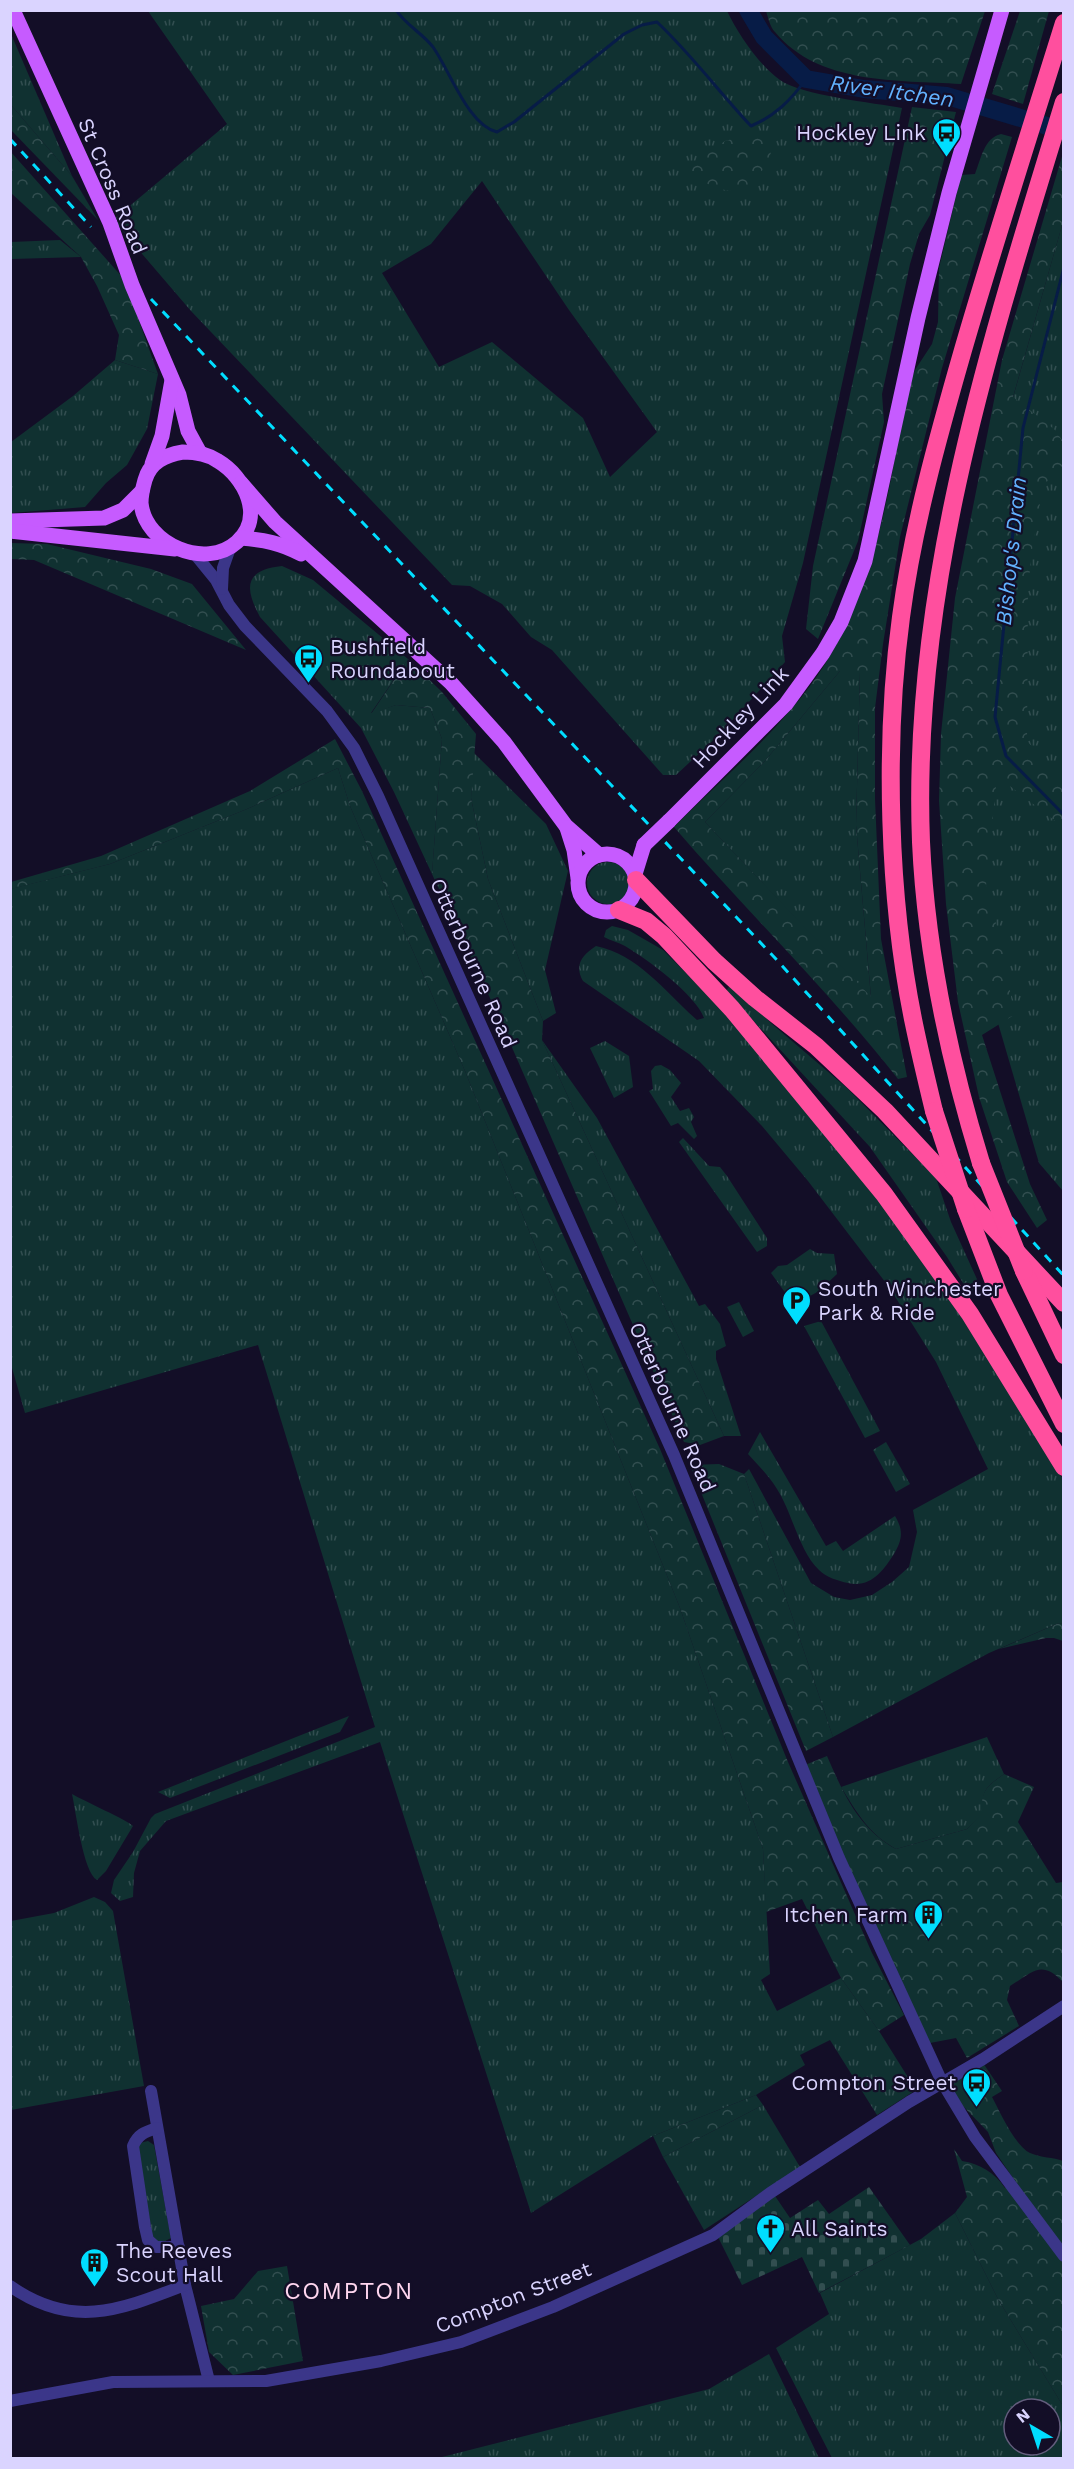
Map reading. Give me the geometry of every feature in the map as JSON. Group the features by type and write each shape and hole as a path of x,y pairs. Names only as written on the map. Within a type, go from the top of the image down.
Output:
{"highway":[{"path":"1064,23 942,424 915,534 901,618 894,688 891,783 894,862 901,945 913,1022 934,1111 966,1209 999,1295 1064,1424"},
{"path":"1064,102 1000,312 965,445 933,615 924,696 921,756 921,843 928,918 950,1048 981,1162 1024,1271 1064,1355"},
{"path":"635,877 714,961 755,999 816,1046 885,1111 1064,1304"},
{"path":"619,910 646,921 672,944 732,1009 885,1194 959,1297 1064,1467"}],"main road":[{"name":"St Cross Road","path":"13,10 110,223 132,285 179,395 188,431 200,453"},
{"name":"Hockley Link","path":"618,856 644,846 786,704 824,653 841,622 865,561 918,318 949,193 1002,10"},
{"path":"172,380 162,436 153,464 147,473 141,504 149,524 160,537 187,551"},
{"path":"153,464 172,454 200,453 218,460 275,522 452,683 504,742 566,826 599,855"},
{"path":"236,543 250,521 251,513 250,504 241,483"},
{"path":"10,521 104,518 123,510 142,490"},
{"path":"10,531 208,555 236,543 267,540 285,544 320,564"},
{"path":"566,826 574,850 579,892 591,908 605,912 619,910 634,894 635,877 625,860 618,856 599,855 585,863 578,878"},
{"name":"Hockley Link","path":"635,877 644,846"}],"street":[{"path":"222,590 224,568 236,543"},
{"name":"Otterbourne Road","path":"187,551 209,570 229,605 245,626 327,711 354,748 378,796 674,1455 838,1858 942,2082 975,2138 1064,2256"},
{"name":"Compton Street","path":"10,2400 112,2382 266,2381 381,2361 461,2342 553,2307 713,2235 770,2193 1064,2006"},
{"path":"151,2091 185,2285 209,2381"},
{"path":"157,2128 136,2138 132,2146 145,2227 148,2240 156,2247 179,2247"},
{"path":"10,2286 30,2300 54,2309 88,2313 116,2309 185,2285"}],"green space":[{"path":"766,10 985,11 961,84 886,80 837,71 814,62 793,49 773,30"},
{"path":"148,11 727,11 750,48 764,66 780,80 820,94 902,108 803,563 782,636 785,662 718,736 676,775 663,775 552,650 531,637 502,604 470,586 452,585 191,311 113,220 227,124","holes":["482,181 569,310 657,432 610,477 583,418 492,342 439,367 382,273 431,244"]},
{"path":"1020,11 1049,11 1023,104 992,94"},
{"path":"11,34 72,176 11,105"},
{"path":"11,105 72,176 98,220 11,130"},
{"path":"912,107 956,112 930,215 919,234 910,264 882,394 884,422 858,541 818,639 806,629 813,566"},
{"path":"751,134 765,134 772,143 770,158 750,190 719,189 705,183 692,173 692,163 725,141"},
{"path":"1001,134 1012,137 942,368 900,537 875,708 875,799 881,939 907,1077 898,1079 844,1014 674,827 779,724 795,705 832,653 850,618 876,544 907,390 915,370 932,344 938,322 939,268 961,175 975,174 987,144 995,136","holes":["840,671 860,671 856,825 871,997 705,822 764,762"]},
{"path":"10,151 124,279 158,374 115,360 119,335 81,257 11,193"},
{"path":"1063,153 1063,222 1013,397 1055,430 1064,443 1062,466 1043,486 1032,550 1028,588 1027,741 1063,781 1063,827 997,776 986,886 1004,954 1014,1015 982,1035 1030,1184 1047,1220 1037,1228 1007,1182 979,1097 958,1002 946,904 939,801 941,734 955,598 1002,360"},
{"path":"1063,222 1063,1191 1039,1163 967,917 1006,422"},
{"path":"60,240 81,257 11,259 11,242"},
{"path":"115,360 158,374 147,429 127,465 106,483 85,507 11,513 11,442 73,396"},
{"path":"10,543 47,544 151,569 192,584 246,650 34,560 11,559"},
{"path":"282,566 313,580 408,659 371,713 396,705 430,708 442,739 432,874 361,728 260,617 255,607 250,590 254,577 269,568"},
{"path":"408,659 442,692 476,734 471,798 488,879 543,1021 542,1040 724,1436 700,1445 684,1442 497,1013 432,874 442,739 430,708 396,705 371,714"},
{"path":"840,671 860,671 856,825 871,998 705,822 764,762"},
{"path":"335,739 362,791 660,1449 788,1762 872,1953 904,2015 879,2031 841,1978 802,1899 766,1912 763,1849 680,1608 465,1071 350,806 338,768 247,809 110,864 11,889 11,882 101,856 250,791"},
{"path":"473,752 546,824 568,871 545,970 556,1013 543,1021 488,879 471,798"},
{"path":"338,768 350,806 465,1071 680,1608 763,1849 770,1974 761,1980 777,2011 841,1978 879,2031 916,2090 877,2115 830,2040 800,2055 805,2065 756,2095 653,2136 531,2213 380,1742 166,1821 140,1851 134,1873 133,1897 120,1901 111,1893 114,1880 155,1814 375,1727 258,1345 25,1413 10,1361 10,889 110,864 247,809"},
{"path":"608,862 623,868 629,883 623,898 608,904 593,898 587,883 593,868"},
{"path":"612,926 628,930 663,950 716,1003 839,1147 958,1307 1063,1479 1063,1624 1059,1623 989,1653 833,1737 744,1474 749,1469 811,1583 834,1597 850,1600 872,1595 909,1567 917,1532 913,1510 988,1469 936,1362 889,1287 808,1181 762,1126 699,1061 583,981 579,965 583,957 596,946 625,957 651,976 697,1020 704,1018 691,999 658,968 622,945 604,937 606,930"},
{"path":"731,984 772,1024 847,1088 936,1178 951,1222 981,1288 971,1296 947,1257 870,1147 726,991"},
{"path":"542,1040 597,1118 699,1306 705,1304 720,1324 726,1346 716,1351 716,1359 741,1436 724,1436"},
{"path":"605,1041 629,1056 633,1087 614,1098 590,1048"},
{"path":"661,1065 670,1070 681,1083 671,1097 680,1111 689,1108 694,1117 691,1122 697,1136 694,1139 678,1123 671,1126 649,1091 653,1089 651,1071 655,1066"},
{"path":"683,1138 709,1166 720,1167 727,1176 767,1238 767,1246 757,1252 679,1142"},
{"path":"810,1249 817,1253 834,1254 837,1274 819,1291 794,1305 771,1273 778,1266 787,1265"},
{"path":"739,1302 754,1331 743,1337 727,1307"},
{"path":"821,1321 880,1431 865,1438 804,1326"},
{"path":"760,1432 826,1546 836,1541 843,1551 895,1516 901,1531 899,1544 876,1577 863,1583 844,1582 825,1575 812,1562 777,1489 748,1454"},
{"path":"886,1442 910,1484 896,1492 873,1450"},
{"path":"719,1464 744,1474 833,1737 806,1751 690,1465"},
{"path":"1059,1623 1063,1624 1063,1641 1046,1638 999,1649"},
{"path":"349,1716 340,1732 170,1798 158,1792"},
{"path":"987,1737 1004,1774 986,1790 983,1799 983,1813 967,1829 896,1849 871,1830 841,1787"},
{"path":"827,1756 846,1796 862,1821 883,1841 896,1849 967,1829 982,1813 982,1799 986,1790 1004,1774 1034,1787 1018,1822 1056,1883 1063,1882 1063,1982 1043,1969 1031,1973 1010,1986 1007,2000 1019,2026 967,2058 956,2038 930,2043 851,1873 805,1765"},
{"path":"72,1794 133,1826 106,1871 97,1880 92,1875 84,1854"},
{"path":"94,1897 105,1902 113,1911 144,2086 11,2110 11,1921 54,1913"},
{"path":"983,2063 1002,2091 992,2097 1008,2128 1019,2143 1030,2153 1063,2161 1063,2406 1062,2397 1058,2397 998,2299 955,2213 967,2197 954,2149 962,2161 986,2170 1005,2188 1015,2181 996,2153 988,2132 962,2105 954,2092 952,2080"},
{"path":"756,2095 763,2105 663,2157 653,2136"},
{"path":"763,2105 800,2167 704,2230 663,2157"},
{"path":"148,2141 154,2145 171,2238 161,2243 153,2239 137,2148 140,2143"},
{"path":"869,2187 910,2245 819,2293 802,2257 742,2285 718,2237 775,2196 790,2218 818,2200 829,2214"},
{"path":"955,2213 998,2299 1058,2397 1002,2397 1002,2457 1062,2457 1062,2404 1063,2458 832,2458 776,2348 829,2314 820,2293 921,2239"},
{"path":"287,2266 303,2361 233,2375 209,2352 201,2306 234,2299 258,2271"},
{"path":"769,2354 819,2458 438,2458 709,2389"}],"waterway":[{"path":"396,10 433,47 468,108 477,119 497,132 514,122 624,34 642,25 657,22 751,126 782,107 806,79"},
{"name":"River Itchen","path":"748,10 764,37 806,79 864,89 947,96 1064,131"},
{"name":"Bishop's Drain","path":"1064,267 1023,428 995,717 1006,756 1064,815"}],"railway":[{"path":"10,139 91,227"},
{"path":"151,299 775,958 1064,1276"}],"place":[{"name":"Hockley Link","path":"947,158"},
{"name":"Bushfield Roundabout","path":"309,684"},
{"name":"South Winchester Park & Ride","path":"797,1326"},
{"name":"Itchen Farm","path":"929,1940"},
{"name":"Compton Street","path":"977,2108"},
{"name":"All Saints","path":"770,2254"},
{"name":"The Reeves Scout Hall","path":"95,2288"}],"district":[{"name":"COMPTON","path":"349,2291"}]}
